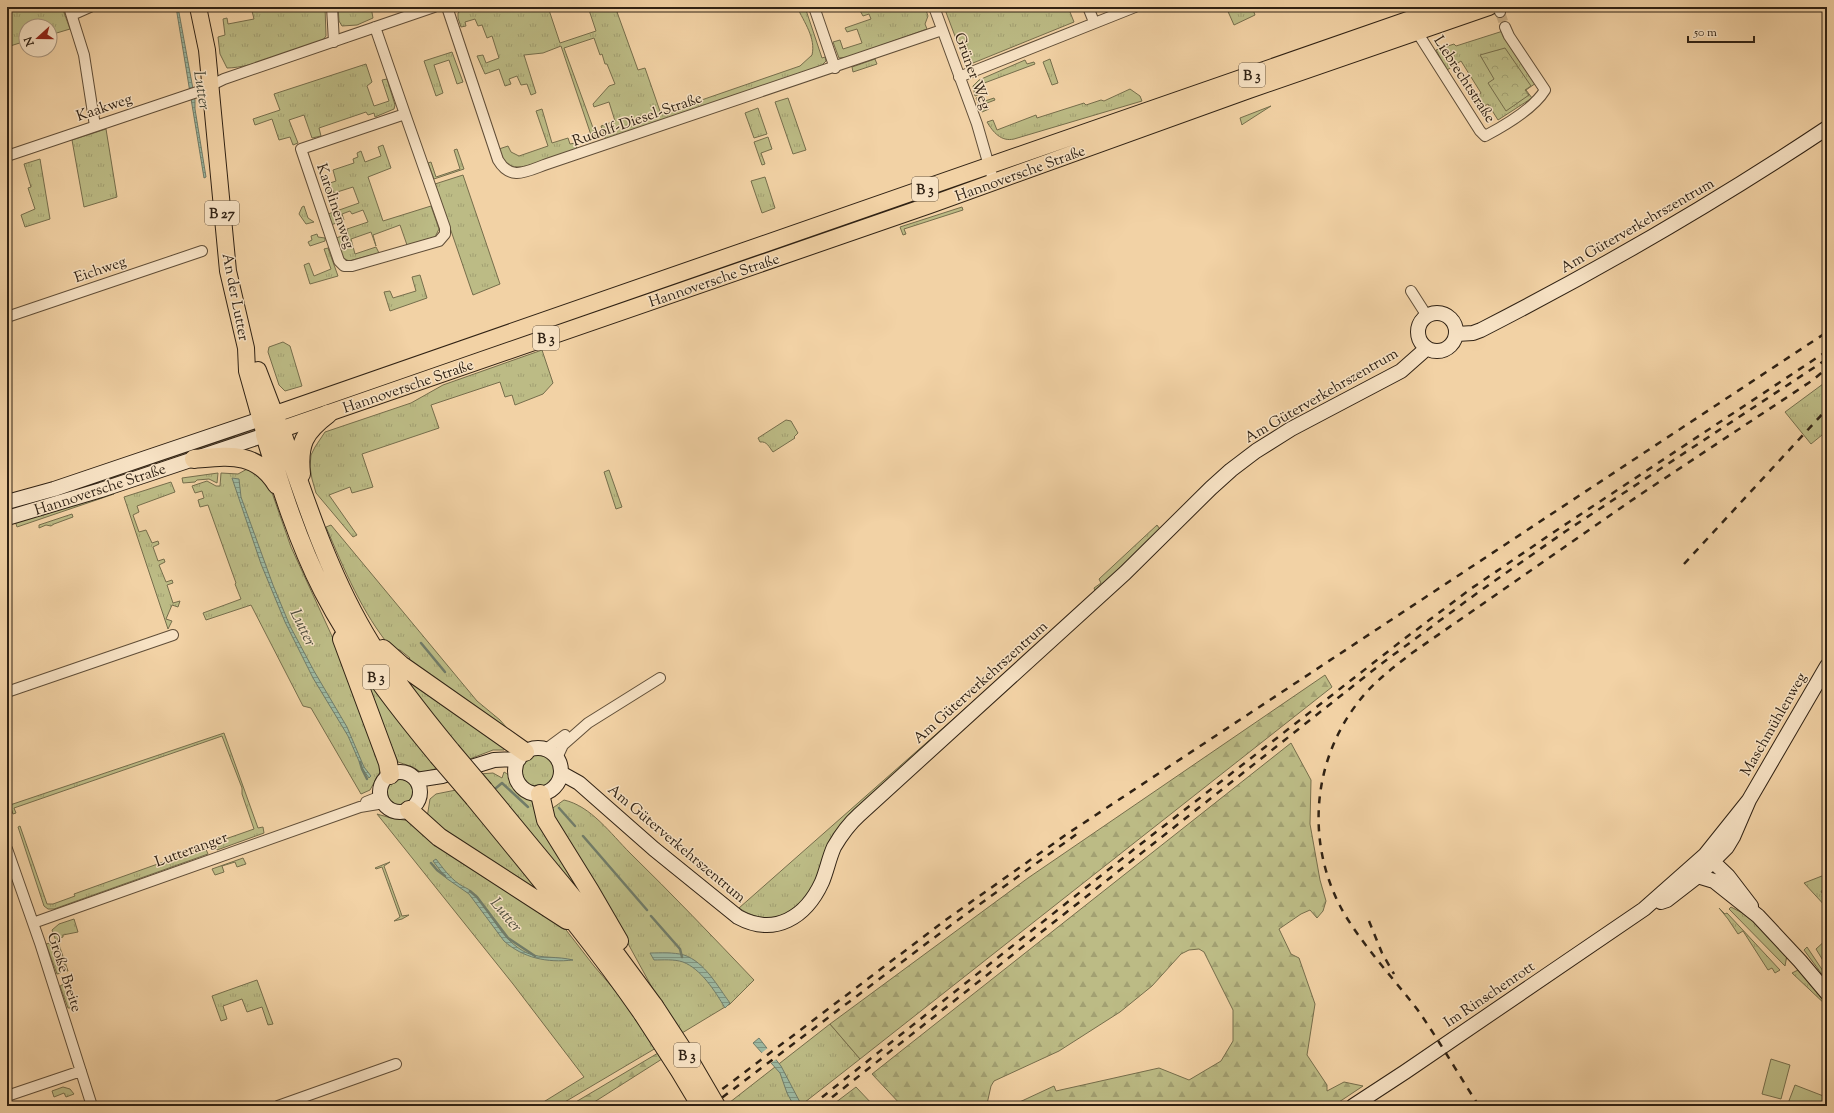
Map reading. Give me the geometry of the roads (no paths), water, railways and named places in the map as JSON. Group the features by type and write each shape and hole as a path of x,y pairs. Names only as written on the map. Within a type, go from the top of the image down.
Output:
{"highway":[{"name":"B 3","path":"328,414 312,426 303,440 300,457 303,492 321,543 360,625 445,753"},
{"name":"B 27","path":"270,425 303,492"},
{"name":"B 3","path":"270,425 286,499 306,553 324,592 350,639 378,680 445,753 603,936 639,983 649,1010 677,1066 701,1106"},
{"path":"194,459 232,456 248,459 267,471 286,499"},
{"path":"324,592 386,756 390,775"},
{"path":"360,625 385,652 520,761"},
{"name":"B 3","path":"479,794 552,893 688,1058 716,1106"},
{"path":"540,794 546,820 608,922 639,983"},
{"path":"409,810 439,837 579,927"},
{"name":"B 3","path":"552,893 603,936"}],"main road":[{"name":"An der Lutter","path":"198,7 207,50 204,88 228,271 246,348 257,368 270,425"},
{"name":"Hannoversche Straße","path":"270,425 991,165 1445,7"},
{"name":"B 3","path":"1417,32 1489,9"},
{"name":"Hannoversche Straße","path":"270,425 328,414 996,182 1417,32"}],"street":[{"path":"90,7 70,11 84,55 95,126"},
{"path":"332,7 334,42"},
{"name":"Kaakweg","path":"7,156 186,95 224,79 434,7"},
{"name":"Rudolf-Diesel-Straße","path":"447,7 498,160 504,169 511,173 528,171 942,30"},
{"path":"814,7 834,68"},
{"name":"Grüner Weg","path":"934,7 977,124 985,138 996,182"},
{"path":"1088,7 1094,22"},
{"path":"960,77 1094,22 1135,7"},
{"name":"Karolinenweg","path":"375,27 445,228 445,234 439,241 352,266 344,266 339,260 301,149 405,114"},
{"name":"Liebrechtstraße","path":"1417,32 1480,131 1485,136 1497,130 1540,99 1545,90 1509,36 1505,27"},
{"name":"Am Güterverkehrszentrum","path":"1457,334 1473,333 1481,330 1564,288 1749,178 1827,128"},
{"name":"Eichweg","path":"7,317 202,251"},
{"path":"1411,291 1427,316"},
{"path":"1436,313 1445,314 1453,320 1457,334 1451,346 1444,350 1435,351 1426,348 1420,339 1418,331 1421,322 1427,316 1436,313"},
{"name":"Am Güterverkehrszentrum","path":"559,779 587,789 644,840 738,917 754,924 764,925 780,923 792,919 805,909 813,899 825,874 834,848 842,834 856,818 1125,573 1221,478 1256,451 1281,435 1401,371 1426,348"},
{"name":"Hannoversche Straße","path":"7,518 194,459 270,425"},
{"name":"Hannoversche Straße","path":"7,502 270,425"},
{"path":"7,692 173,635"},
{"name":"Maschmühlenweg","path":"1692,874 1710,858 1749,800 1827,666"},
{"path":"546,749 570,732 588,723 660,678"},
{"path":"557,758 563,745 588,723"},
{"path":"535,748 546,749 557,758 560,766 559,779 551,790 540,794 526,790 517,779 520,761 535,748"},
{"path":"418,786 442,776 494,760 520,761"},
{"path":"404,773 410,776 418,786 417,802 409,810 402,812 395,811 382,798 384,782 390,775 404,773"},
{"name":"Lutteranger","path":"33,923 382,798"},
{"name":"Große Breite","path":"7,848 82,1071 92,1106"},
{"path":"1710,858 1747,898 1758,916"},
{"path":"1692,874 1714,881 1758,916 1820,983 1827,993"},
{"name":"Im Rinschenrott","path":"1353,1106 1644,909 1692,874"},
{"path":"278,1106 396,1064"},
{"path":"7,1096 82,1071"}],"waterway":[{"path":"421,643 445,672"},
{"name":"Lutter","path":"360,762 367,779"},
{"path":"496,788 502,783 528,807"},
{"path":"559,808 575,826"},
{"path":"583,836 647,910"},
{"path":"431,863 445,876"},
{"name":"Lutter","path":"470,891 477,897 508,938 535,956"},
{"path":"651,916 680,949 682,957"}],"tunnel":[{"path":"1500,12 1505,27"}],"railway":[{"path":"700,1106 947,919 1067,834 1827,332"},
{"path":"811,1106 1142,843 1404,639 1472,588 1827,351"},
{"path":"821,1106 1381,664 1480,591 1566,531 1827,359"},
{"path":"1479,1106 1417,1009 1353,928 1332,888 1323,860 1319,831 1319,802 1324,773 1333,746 1346,719 1369,689 1412,653 1638,496 1813,380 1827,368"},
{"path":"1684,564 1827,409"},
{"path":"711,1106 951,925 1081,831"},
{"path":"1369,921 1382,953 1394,974"}]}
